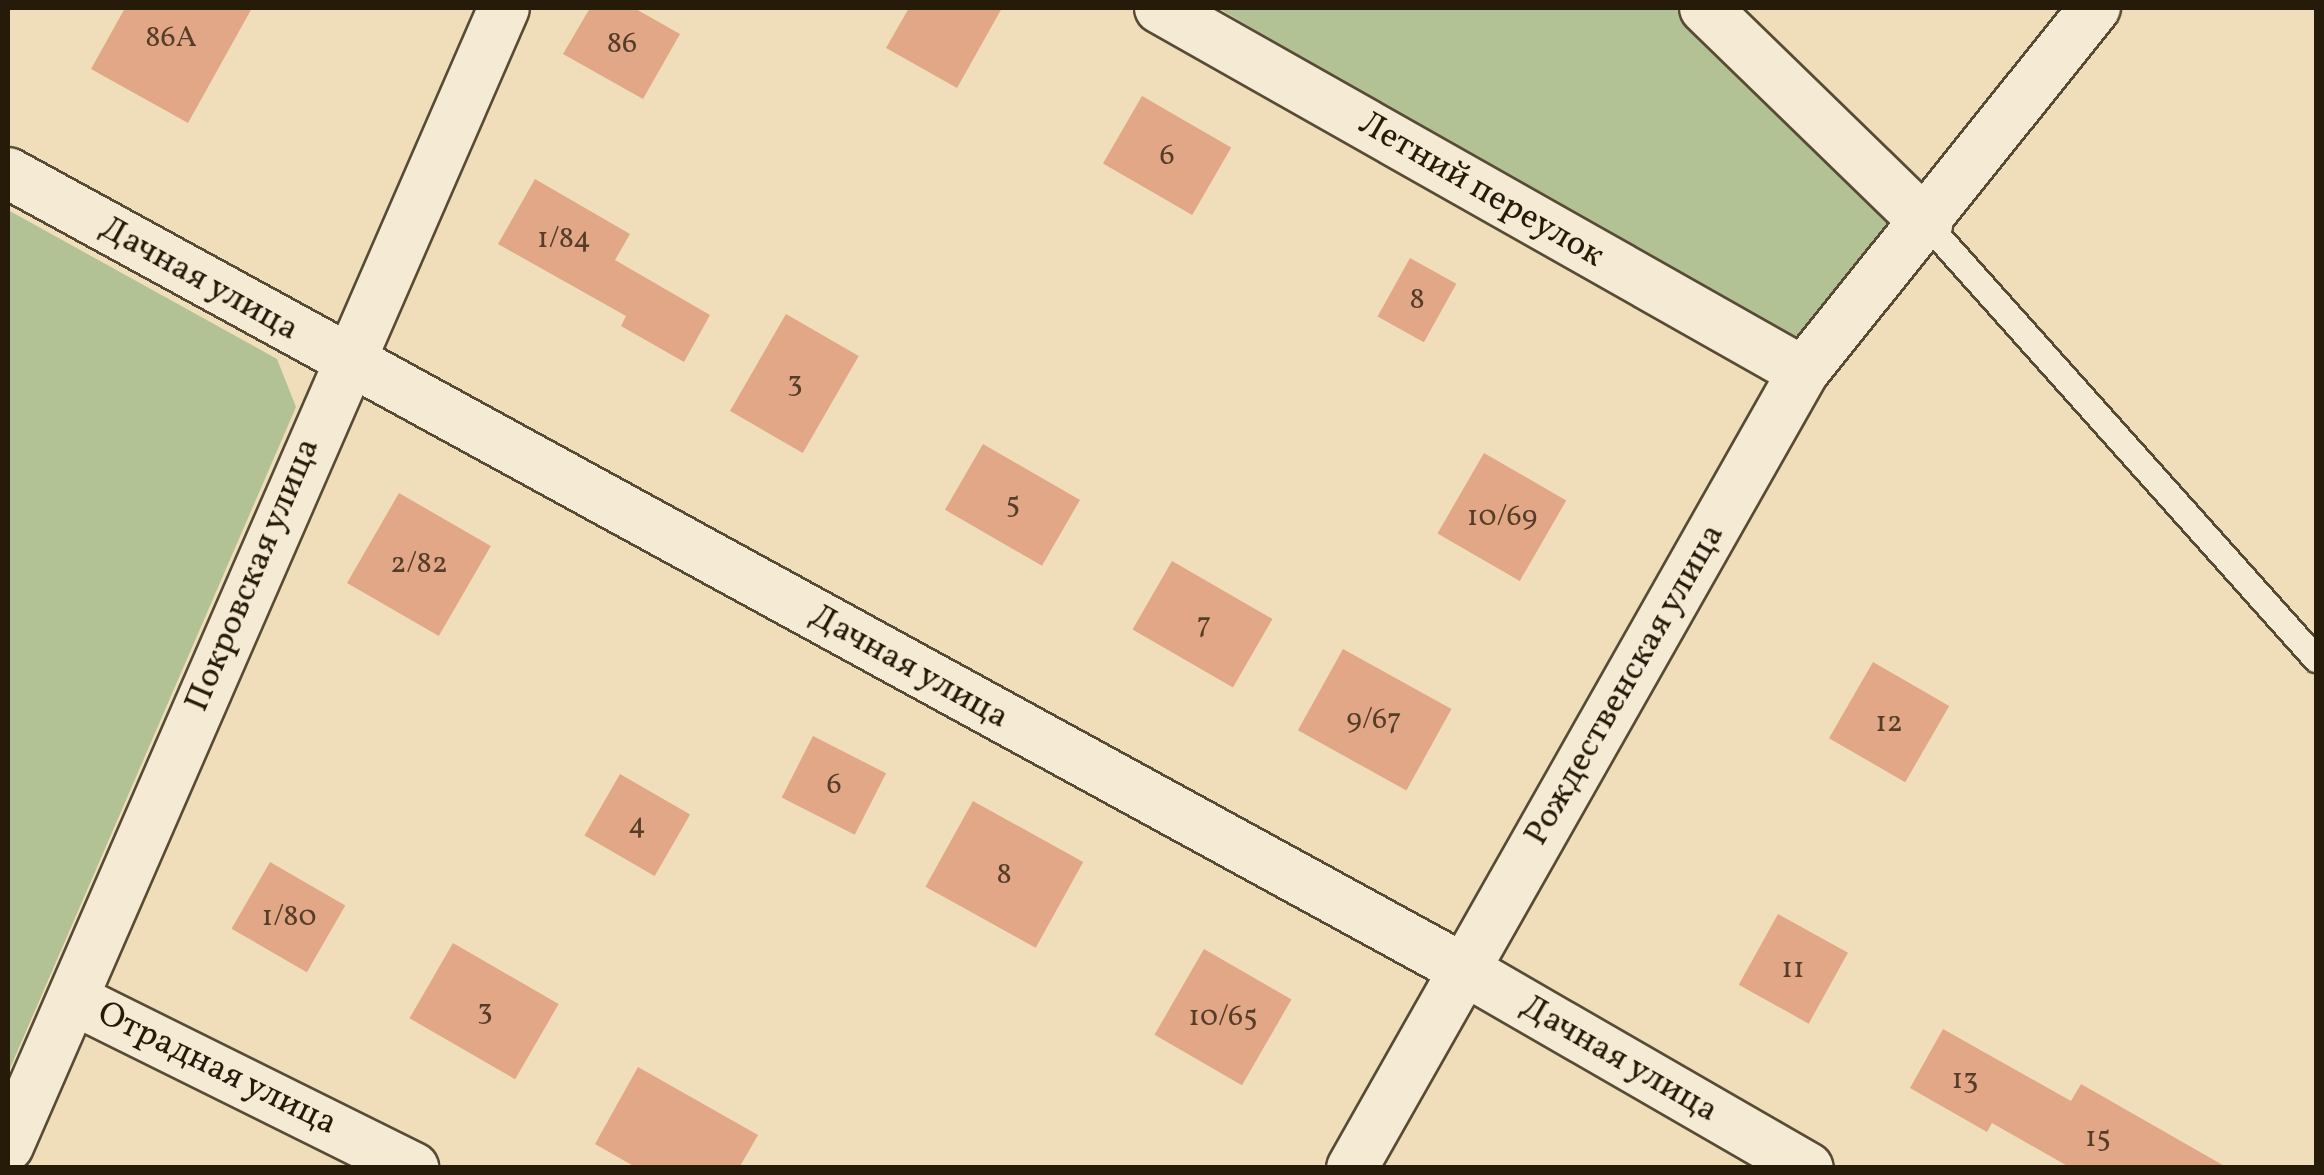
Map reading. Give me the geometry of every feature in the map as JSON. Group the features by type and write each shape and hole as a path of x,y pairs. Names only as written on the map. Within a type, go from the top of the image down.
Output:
{"street":[{"name":"Покровская улица","path":"8,1146 344,359 504,8"},
{"name":"Летний переулок","path":"1160,8 1802,372"},
{"path":"1705,8 1927,224"},
{"name":"Рождественская улица","path":"1352,1168 1802,372 1927,224 2096,8"},
{"name":"Дачная улица","path":"8,174 1463,969 1808,1168"},
{"name":"Отрадная улица","path":"74,999 413,1168"}],"lane":[{"path":"1927,224 2316,659"}],"green space":[{"path":"1218,8 1683,8 1905,227 1799,352"},
{"path":"8,210 277,359 296,407 8,1073"}],"building":[{"path":"125,8 252,8 188,123 91,69"},
{"path":"590,8 634,8 680,34 643,99 563,54"},
{"path":"909,8 1002,8 957,88 886,48"},
{"path":"1142,96 1231,148 1192,215 1103,164"},
{"path":"535,179 630,234 615,260 710,315 684,362 621,326 626,316 498,244"},
{"path":"1410,258 1456,284 1424,342 1378,317"},
{"path":"786,314 859,356 803,453 730,411"},
{"path":"983,444 1080,500 1042,566 945,510"},
{"path":"1484,453 1566,500 1520,581 1438,534"},
{"path":"399,493 491,546 439,636 347,583"},
{"path":"1172,561 1272,619 1233,687 1132,629"},
{"path":"1343,649 1451,709 1406,790 1298,730"},
{"path":"1873,662 1949,706 1905,782 1829,738"},
{"path":"813,736 886,773 855,835 782,797"},
{"path":"620,774 690,814 655,876 584,835"},
{"path":"973,801 1083,862 1036,948 925,887"},
{"path":"270,862 345,906 307,972 232,929"},
{"path":"1778,914 1848,953 1809,1024 1739,985"},
{"path":"453,943 559,1004 515,1079 410,1018"},
{"path":"1204,949 1291,1000 1242,1085 1154,1035"},
{"path":"1943,1029 2071,1101 2081,1084 2228,1168 2071,1168 1992,1123 1987,1132 1910,1088"},
{"path":"638,1067 758,1135 739,1168 637,1168 595,1144"}]}
